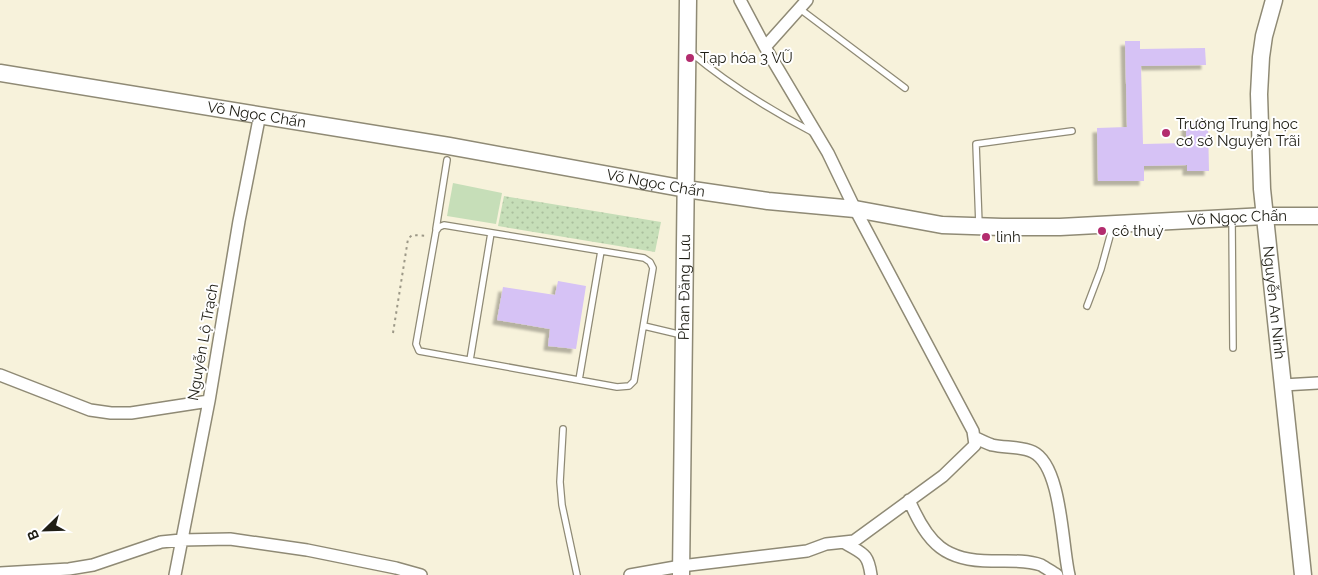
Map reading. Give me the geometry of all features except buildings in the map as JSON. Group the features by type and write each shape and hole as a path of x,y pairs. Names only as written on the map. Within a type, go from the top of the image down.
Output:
{"street":[{"name":"Phan Đăng Lưu","path":"681,570 688,0"},
{"path":"630,575 681,570 807,551 826,544 854,541 943,476 975,445 973,430 855,209 828,153 765,47 740,0"},
{"name":"Nguyễn An Ninh","path":"1274,0 1264,36 1261,57 1259,94 1262,189 1303,575"},
{"path":"765,47 803,4"},
{"name":"Võ Ngọc Chấn","path":"0,73 260,114 686,189 768,201 855,209 942,225 979,227 1113,225 1264,216 1318,216"},
{"name":"Nguyễn Lộ Trạch","path":"175,575 209,401 239,221 260,114"},
{"path":"0,375 90,410 111,413 131,413 209,401"},
{"path":"1283,385 1318,383"},
{"path":"974,437 992,445 1034,452 1042,459 1056,491 1069,575"},
{"path":"909,500 923,530 939,547 949,554 980,561 1007,561 1040,565 1057,575"},
{"path":"0,573 68,569 93,565 156,543 181,540 230,539 297,548 396,568 421,575"},
{"path":"845,543 864,554 869,561 871,575"}],"lane":[{"path":"803,4 905,88"},
{"path":"687,50 771,110 818,135"},
{"path":"979,227 976,144 1072,131"},
{"path":"435,234 439,227 444,225 644,258 650,262 653,268 634,381 629,386 618,387 419,351 416,344 447,160"},
{"path":"1232,218 1233,348"},
{"path":"1087,306 1102,269 1113,225"},
{"path":"470,360 491,233"},
{"path":"579,380 601,251"},
{"path":"644,326 684,335"},
{"path":"563,429 560,482 562,505 577,575"}],"path":[{"path":"393,333 408,238 412,235 435,234"}],"green space":[{"path":"453,183 502,193 496,224 447,216"},
{"path":"504,196 661,222 655,252 498,226"}],"place":[{"name":"Tạp hóa 3 VŨ","path":"690,58"},
{"name":"Trường Trung học cơ sở Nguyễn Trãi","path":"1166,133"},
{"name":"cô thuỳ","path":"1102,231"},
{"name":"linh","path":"986,237"}]}
